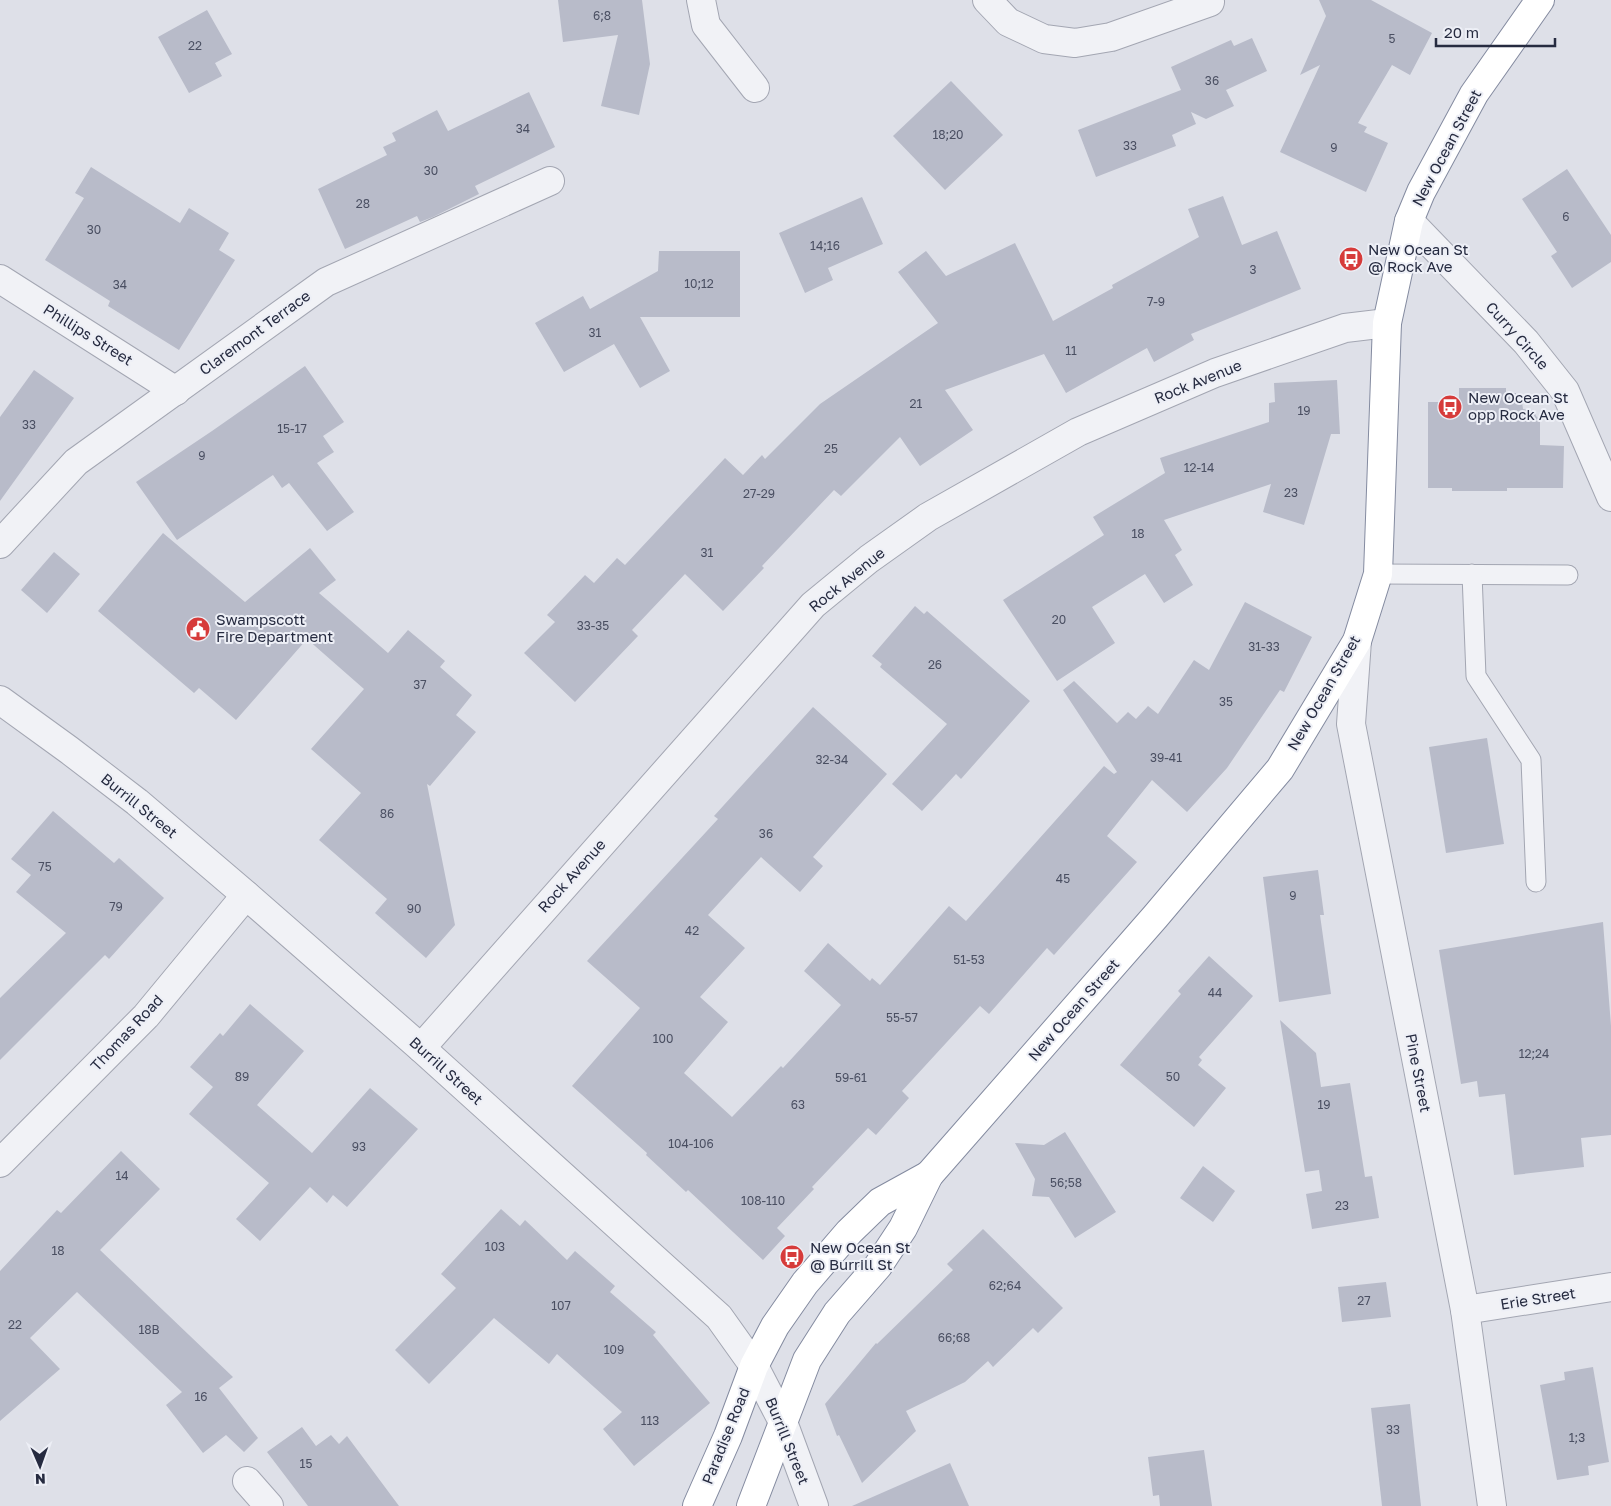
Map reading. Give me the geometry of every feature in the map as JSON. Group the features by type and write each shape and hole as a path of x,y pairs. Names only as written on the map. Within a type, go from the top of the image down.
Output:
{"highway":[{"name":"New Ocean Street","path":"783,1422 807,1360 836,1313 878,1266 902,1228 929,1175 1148,924 1280,769 1357,641 1378,574 1387,322 1409,221 1421,192 1474,94 1540,0"},
{"name":"New Ocean Street","path":"754,1366 775,1326 805,1283 849,1232 880,1202 929,1175"},
{"name":"Paradise Road","path":"697,1506 728,1436 754,1366"},
{"path":"751,1506 783,1422"}],"street":[{"path":"701,0 706,25 755,88"},
{"path":"987,0 1008,22 1044,39 1075,43 1111,37 1210,2"},
{"name":"Claremont Terrace","path":"0,544 76,462 326,282 550,181"},
{"name":"Curry Circle","path":"1409,221 1526,342 1565,391 1611,497"},
{"name":"Phillips Street","path":"0,280 176,391"},
{"name":"Rock Avenue","path":"421,1048 813,605 869,559 928,517 1078,432 1215,374 1345,328 1387,322"},
{"name":"Pine Street","path":"1357,641 1351,724 1465,1310 1492,1506"},
{"name":"Burrill Street","path":"0,700 137,802 246,895 421,1048 719,1317 754,1366 783,1422 814,1506"},
{"name":"Thomas Road","path":"0,1162 146,1016 246,895"},
{"name":"Erie Street","path":"1465,1310 1611,1287"},
{"path":"247,1481 268,1506"}],"lane":[{"path":"1378,574 1568,575"},
{"path":"1472,574 1476,676 1531,760 1536,882"}],"building":[{"path":"558,0 642,0 650,64 639,115 601,106 618,35 563,42"},
{"path":"1319,0 1371,0 1432,33 1410,75 1392,65 1358,123 1367,127 1364,132 1388,143 1366,192 1280,152 1320,65 1300,75 1326,16"},
{"path":"207,10 232,54 215,63 222,76 189,93 158,37"},
{"path":"1252,38 1267,71 1226,90 1234,106 1206,119 1191,112 1196,124 1172,135 1176,146 1096,177 1078,130 1181,90 1171,67 1231,40 1234,46"},
{"path":"951,81 1003,135 945,190 893,136"},
{"path":"529,92 555,147 475,186 479,194 433,217 420,222 417,216 345,249 318,189 387,155 383,147 396,141 392,133 437,110 448,131"},
{"path":"91,167 180,223 189,208 229,233 219,250 235,260 179,350 108,306 110,301 45,260 84,198 75,193"},
{"path":"1567,169 1611,235 1611,262 1572,288 1551,256 1557,252 1522,199"},
{"path":"1223,196 1242,245 1277,231 1301,289 1191,334 1194,340 1154,362 1147,348 1066,393 1044,354 945,390 973,430 920,466 900,437 841,496 834,490 762,566 764,568 723,611 685,574 632,630 638,636 575,702 524,653 555,622 547,615 585,575 594,583 617,558 625,565 725,458 743,475 762,455 765,459 820,404 938,323 898,272 926,251 946,276 1015,243 1053,321 1113,288 1112,285 1199,237 1188,209"},
{"path":"862,197 883,244 828,268 833,280 805,293 779,233"},
{"path":"659,251 740,251 740,317 640,317 670,371 640,388 614,344 564,372 535,323 583,296 590,309 658,271"},
{"path":"305,366 344,422 323,436 334,452 317,463 354,512 327,531 289,483 282,488 273,475 177,540 136,482"},
{"path":"34,370 74,398 0,501 0,417"},
{"path":"1337,380 1340,434 1331,434 1304,525 1263,512 1271,484 1164,520 1182,550 1175,555 1193,585 1164,603 1145,574 1092,607 1115,643 1057,681 1003,600 1104,535 1093,517 1165,473 1160,458 1269,422 1269,403 1275,402 1274,383"},
{"path":"1459,388 1506,388 1506,393 1516,393 1516,401 1522,402 1523,409 1534,411 1540,420 1540,445 1564,446 1563,488 1507,488 1507,491 1452,491 1452,488 1428,488 1428,402 1459,402"},
{"path":"163,533 245,602 310,548 336,580 319,593 388,653 408,630 445,661 440,667 472,695 456,715 476,732 430,786 427,784 455,925 426,958 375,913 387,899 319,840 361,793 311,749 364,689 307,639 236,720 199,688 194,693 98,611"},
{"path":"54,552 80,574 47,613 21,590"},
{"path":"1245,602 1312,637 1284,692 1280,690 1227,768 1187,812 1152,780 1107,836 1137,862 1054,955 1047,948 989,1014 980,1006 902,1091 909,1098 876,1135 868,1128 812,1187 814,1189 777,1228 785,1236 763,1260 688,1190 686,1192 646,1155 647,1153 572,1086 640,1008 587,961 718,819 714,816 813,707 887,774 813,857 823,866 800,892 761,857 708,915 745,948 700,997 728,1022 684,1073 732,1117 781,1066 783,1068 841,1005 804,971 828,943 870,981 872,978 880,985 949,906 966,921 1104,766 1114,774 1117,772 1063,690 1074,681 1117,723 1128,712 1136,719 1148,706 1158,714 1194,660 1209,670"},
{"path":"915,606 924,614 927,611 1030,701 961,779 956,774 922,811 892,784 947,724 880,667 882,664 872,656"},
{"path":"1487,738 1504,844 1446,853 1429,747"},
{"path":"53,811 114,863 119,858 164,898 109,959 105,955 0,1060 0,998 66,933 16,892 31,875 11,859"},
{"path":"1318,870 1324,915 1320,915 1331,994 1279,1002 1263,877"},
{"path":"1603,922 1611,1026 1611,1135 1581,1138 1584,1167 1514,1175 1505,1094 1479,1097 1477,1081 1461,1084 1439,950"},
{"path":"1209,956 1253,996 1199,1057 1202,1060 1198,1065 1226,1088 1194,1127 1120,1065 1181,994 1178,991"},
{"path":"250,1004 304,1051 257,1105 312,1153 370,1088 418,1129 347,1207 333,1195 327,1203 310,1187 260,1241 236,1219 269,1183 189,1114 213,1087 190,1067 220,1033 223,1036"},
{"path":"1280,1020 1316,1053 1321,1087 1350,1083 1365,1177 1372,1176 1379,1218 1312,1229 1306,1194 1322,1191 1319,1170 1305,1172"},
{"path":"1065,1132 1116,1212 1075,1238 1049,1197 1032,1196 1035,1179 1015,1143 1044,1145"},
{"path":"121,1151 160,1189 100,1250 233,1377 219,1388 258,1438 244,1452 226,1435 203,1453 166,1405 182,1392 77,1292 30,1338 60,1369 0,1421 0,1271 57,1210 61,1213"},
{"path":"1203,1166 1235,1191 1213,1222 1180,1198"},
{"path":"501,1209 520,1226 525,1220 567,1260 575,1251 615,1286 610,1292 656,1332 653,1335 710,1403 634,1466 603,1429 622,1412 557,1354 549,1364 494,1318 429,1384 395,1350 456,1288 441,1274"},
{"path":"983,1229 1063,1308 1038,1333 1033,1328 993,1367 988,1361 965,1382 906,1411 916,1431 862,1483 839,1435 837,1436 825,1404 876,1343 953,1270 947,1264"},
{"path":"1386,1282 1391,1317 1342,1322 1338,1287"},
{"path":"1593,1367 1609,1462 1588,1466 1589,1475 1557,1480 1540,1385 1565,1380 1564,1372"},
{"path":"1410,1404 1421,1506 1382,1506 1371,1408"},
{"path":"302,1427 316,1446 331,1435 339,1444 347,1436 399,1506 308,1506 267,1452"},
{"path":"1204,1450 1212,1506 1160,1506 1159,1495 1153,1496 1148,1457"},
{"path":"950,1463 969,1506 852,1506"}],"place":[{"name":"New Ocean St @ Rock Ave","path":"1351,259"},
{"name":"New Ocean St opp Rock Ave","path":"1450,407"},
{"name":"Swampscott Fire Department","path":"198,629"},
{"name":"New Ocean St @ Burrill St","path":"792,1257"}]}
